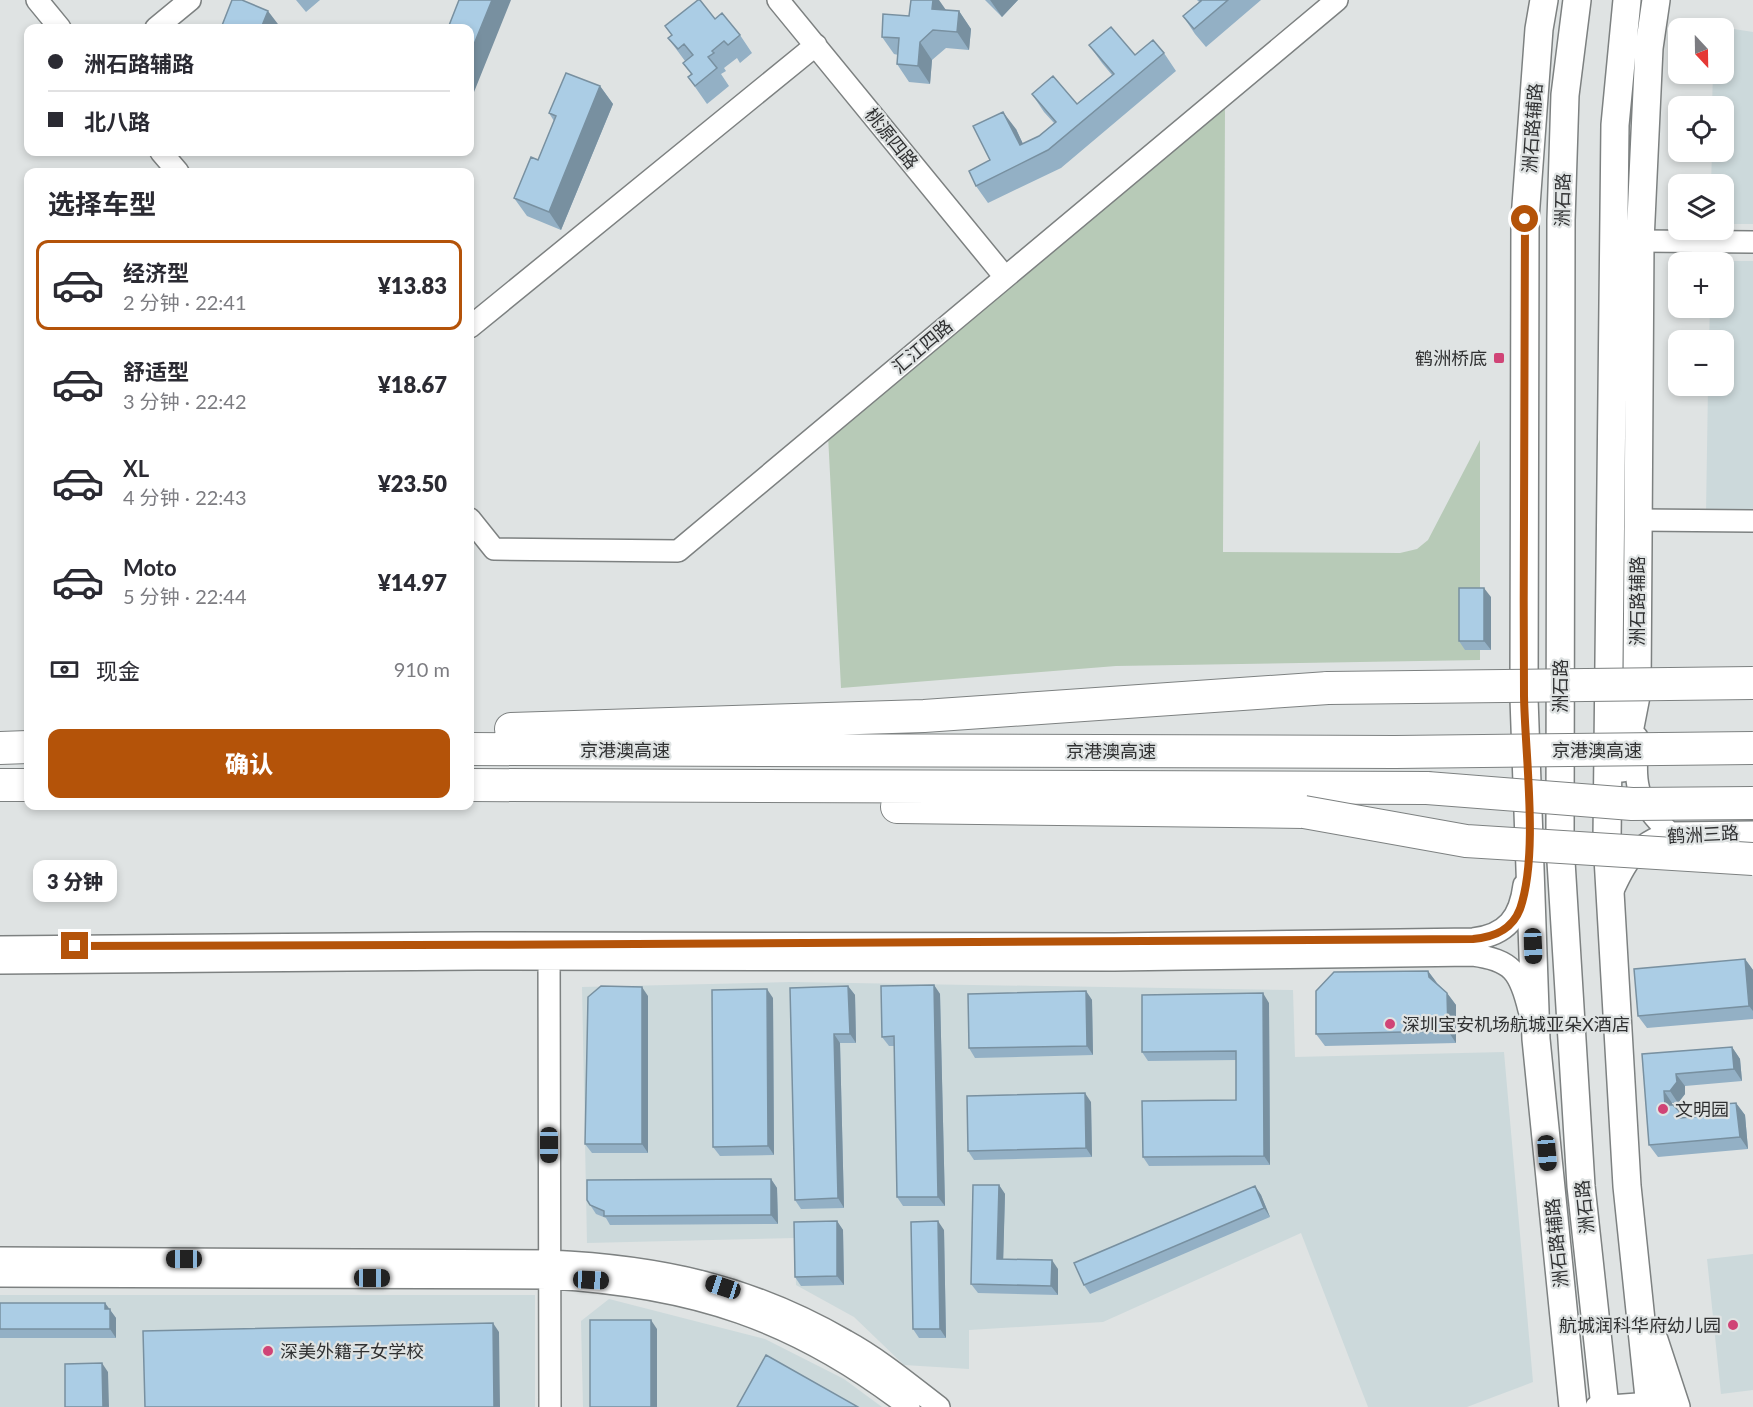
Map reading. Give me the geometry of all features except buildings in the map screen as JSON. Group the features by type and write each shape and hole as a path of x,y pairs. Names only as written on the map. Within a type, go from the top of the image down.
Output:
{"highway":[{"path":"474,730 924,716 1328,688 1753,683"},
{"path":"0,748 24,748"},
{"name":"京港澳高速","path":"474,750 1395,752 1753,748"},
{"path":"628,784 763,806 1304,812 1466,841 1753,859"},
{"path":"0,785 24,785"},
{"name":"京港澳高速","path":"474,785 1753,787"},
{"path":"1427,788 1632,804 1753,803"}],"main road":[{"name":"洲石路辅路","path":"1544,0 1539,29 1525,219 1524,698 1536,1039 1573,1407"},
{"name":"洲石路","path":"1577,0 1564,95 1561,220 1560,845 1581,1186 1605,1407"},
{"path":"1627,0 1620,51 1615,125 1612,235 1607,840 1627,1186 1639,1297 1662,1405"},
{"name":"洲石路辅路","path":"1607,840 1637,691 1640,240 1649,48 1656,0"},
{"path":"1612,235 1638,338"}],"street":[{"path":"37,0 57,24"},
{"path":"161,24 190,0"},
{"name":"桃源四路","path":"778,0 1005,277"},
{"name":"汇江四路","path":"474,524 494,549 678,551 1337,0"},
{"path":"474,324 816,45"},
{"path":"164,156 175,168"},
{"path":"1640,240 1753,242"},
{"path":"1638,520 1753,521"},
{"path":"1637,691 1639,795 1648,812 1670,833"},
{"name":"鹤洲三路","path":"1611,896 1624,865 1645,844 1670,833 1753,832"},
{"path":"0,963 549,952 1473,939 1499,933 1512,923 1522,900 1529,848"},
{"path":"0,947 1114,960 1473,955 1496,958 1510,965 1525,994 1536,1039"},
{"path":"549,952 550,1407"},
{"path":"0,1258 550,1269 655,1288 702,1299 747,1314 795,1334 838,1357 909,1407"},
{"path":"0,1276 550,1269 614,1263 707,1281 803,1317 847,1341 939,1407"},
{"path":"1596,1407 1662,1405"}],"shaded area":[{"path":"1734,29 1753,32 1753,224 1734,224 1734,174 1711,174 1712,162 1734,162 1734,96 1712,96 1713,84 1734,84"},
{"path":"1734,261 1753,261 1753,513 1706,513 1708,396 1734,396 1734,330 1709,330 1710,318 1734,318"},
{"path":"790,982 1293,990 1295,1057 1504,1052 1533,1382 1467,1407 1368,1407 1301,1233 1103,1322 969,1330 969,1369 904,1365 854,1317 796,1285 795,1238 587,1243 582,987"},
{"name":"航城润科华府幼儿园","path":"1753,1254 1753,1390 1721,1394 1707,1259"},
{"name":"深美外籍子女学校","path":"0,1295 535,1295 535,1407 0,1407"},
{"path":"609,1299 765,1339 844,1379 882,1407 583,1407 581,1321"}],"green space":[{"path":"1225,108 1223,552 1400,553 1417,549 1428,540 1480,440 1480,660 1116,666 841,688 828,435"}],"place":[{"name":"鹤洲桥底","path":"1499,358"},
{"name":"深圳宝安机场航城亚朵X酒店","path":"1390,1024"},
{"name":"文明园","path":"1663,1109"},
{"name":"航城润科华府幼儿园","path":"1733,1325"},
{"name":"深美外籍子女学校","path":"268,1351"}],"route":[{"path":"75,946 477,943 1114,944 1473,939 1499,933 1512,923 1519,912 1529,848 1524,698 1525,219"}]}
